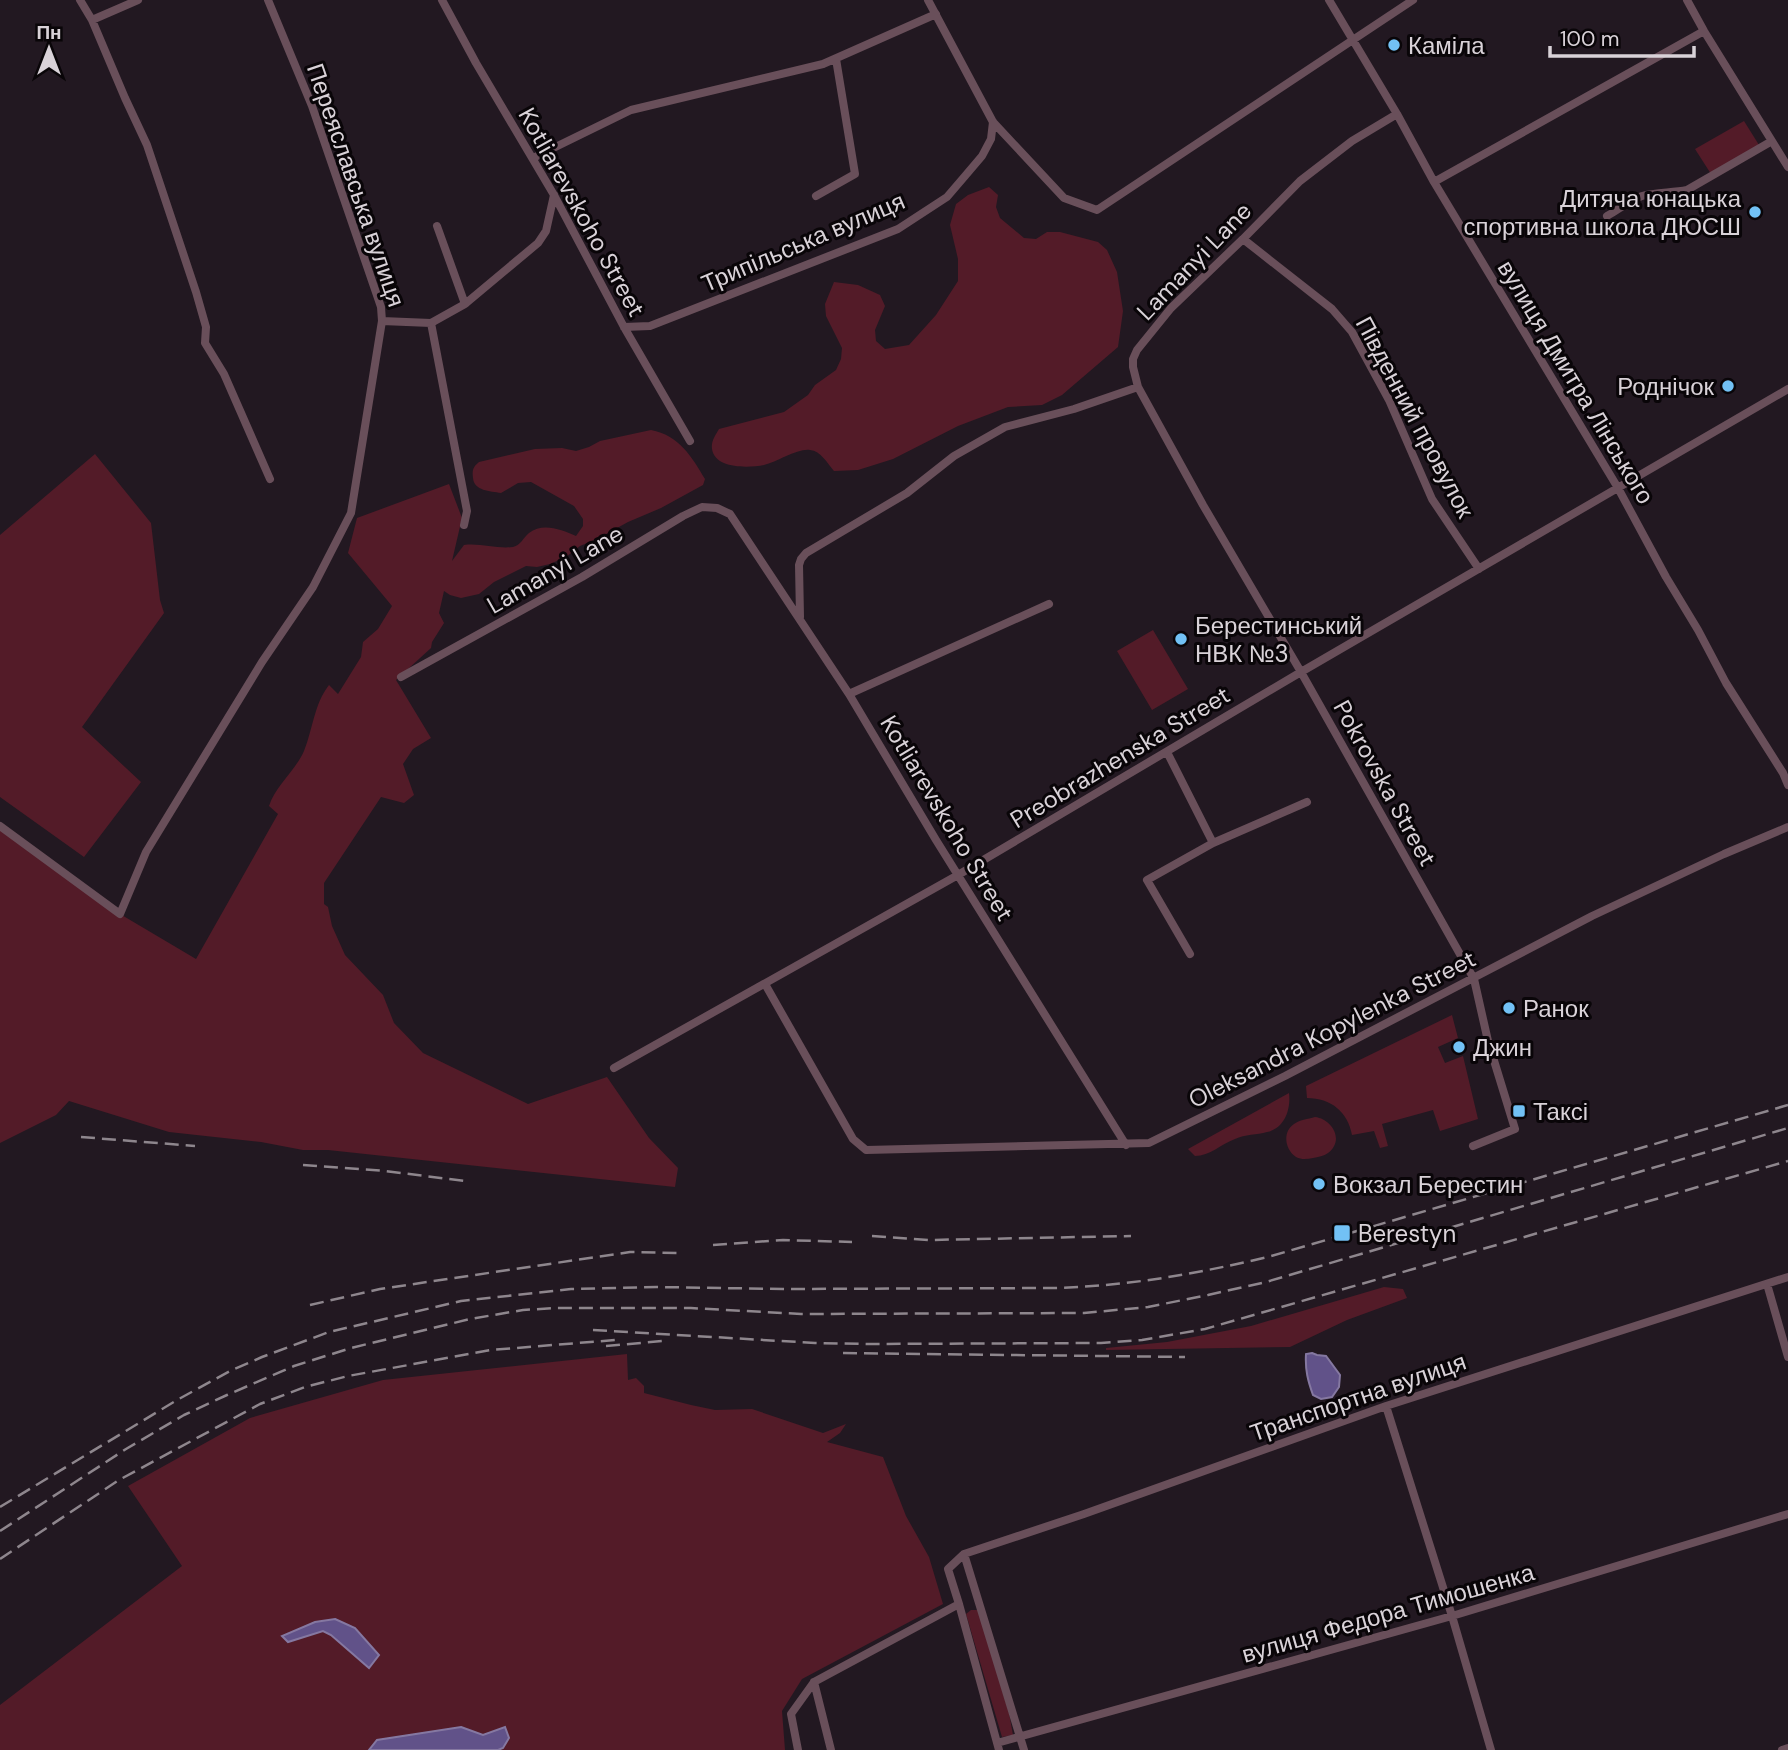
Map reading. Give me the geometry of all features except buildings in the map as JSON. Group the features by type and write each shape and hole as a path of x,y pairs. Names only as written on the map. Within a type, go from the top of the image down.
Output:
{"street":[{"path":"80,0 92,20 147,145 206,327 205,343 224,374 270,479"},
{"path":"92,20 138,0"},
{"name":"Переяславська вулиця","path":"0,826 120,914 146,852 262,662 313,587 351,513 382,321 381,307 312,106 268,0"},
{"name":"Kotliarevskoho Street","path":"442,0 554,195 624,327 690,442"},
{"path":"928,0 993,122 1064,198 1097,210 1413,0"},
{"name":"вулиця Дмитра Лінського","path":"1329,0 1434,182 1618,488 1726,683 1788,785"},
{"path":"1687,0 1788,167"},
{"path":"533,158 631,110 823,64 936,15"},
{"path":"1434,182 1704,31"},
{"path":"816,196 855,174 836,59"},
{"name":"Lamanyi Lane","path":"1138,387 1133,375 1133,359 1137,350 1171,308 1300,181 1352,141 1396,114"},
{"name":"Трипільська вулиця","path":"624,327 650,326 898,229 947,197 982,156 991,139 993,122"},
{"path":"1607,216 1638,197 1687,190 1772,141"},
{"path":"382,321 432,323 465,304 538,243 546,231 554,195"},
{"path":"437,226 465,304"},
{"name":"Південний провулок","path":"1243,239 1332,309 1352,332 1390,400 1432,499 1479,569"},
{"path":"432,323 467,512 464,525"},
{"path":"800,618 799,565 806,553 907,493 954,456 1005,427 1074,409 1138,387"},
{"name":"Pokrovska Street","path":"1138,387 1474,979 1488,1041 1515,1129 1473,1146"},
{"name":"Preobrazhenska Street","path":"614,1068 958,875 1788,389"},
{"name":"Lamanyi Lane","path":"401,677 582,577 683,516 702,508 717,508 730,513"},
{"name":"Kotliarevskoho Street","path":"730,513 849,694 936,840 1126,1145"},
{"path":"849,694 1049,604"},
{"path":"1167,752 1213,843"},
{"path":"1190,954 1147,880 1213,843 1307,802"},
{"name":"Oleksandra Kopylenka Street","path":"765,984 853,1139 866,1150 1149,1143 1285,1076 1592,916 1788,827"},
{"name":"Транспортна вулиця","path":"959,1604 948,1569 964,1554 1084,1514 1386,1405 1788,1278"},
{"path":"1767,1284 1788,1357"},
{"path":"1386,1405 1491,1750"},
{"name":"вулиця Федора Тимошенка","path":"998,1747 1020,1737 1452,1616 1788,1514"},
{"path":"964,1554 1024,1750"},
{"path":"798,1750 791,1714 814,1682 959,1604 998,1747"},
{"path":"814,1682 831,1750"},
{"path":"1782,1750 1788,1748"}],"shaded area":[{"path":"1744,121 1759,145 1711,174 1695,149"},
{"path":"989,187 998,195 996,207 1000,218 1024,238 1036,239 1047,232 1060,232 1098,242 1107,250 1117,272 1123,311 1118,347 1062,395 1042,405 1008,407 958,426 893,459 858,470 834,471 821,455 810,450 757,466 741,467 726,464 714,456 712,446 719,429 784,412 836,370 842,348 826,316 825,304 834,282 858,285 880,295 885,306 875,330 876,341 885,349 909,345 936,315 958,281 958,259 950,225 956,204 968,195"},
{"path":"651,430 669,437 684,448 705,479 703,485 580,546 566,557 537,567 526,566 494,582 479,594 461,598 444,591 439,613 444,623 431,648 396,680 431,738 413,749 403,764 414,795 404,803 381,797 324,883 324,904 328,907 332,926 345,955 383,995 394,1023 423,1053 528,1104 607,1077 649,1138 678,1168 675,1187 328,1150 303,1150 261,1142 169,1132 69,1101 56,1115 0,1143 0,826 120,914 196,959 278,814 269,806 276,791 304,751 324,692 329,685 338,694 361,657 363,642 378,629 392,606 348,553 357,518 449,484 462,518 452,561 464,545 513,547 529,533 540,528 552,528 576,536 583,526 583,519 574,506 531,482 518,483 501,493 483,490 474,482 474,467 479,462 535,449 562,448 576,451 600,441"},
{"path":"95,454 151,523 160,600 164,613 82,727 141,782 84,857 0,797 0,535"},
{"path":"1153,630 1188,689 1152,710 1117,651"},
{"path":"1452,1015 1458,1038 1438,1047 1445,1063 1463,1056 1478,1119 1440,1131 1433,1110 1382,1124 1388,1146 1380,1148 1374,1131 1352,1135 1347,1120 1337,1108 1324,1101 1307,1098 1306,1086"},
{"path":"1289,1093 1286,1117 1273,1130 1239,1137 1200,1155 1195,1156 1188,1149"},
{"path":"1315,1117 1331,1126 1336,1142 1326,1154 1300,1159 1289,1150 1286,1136 1290,1127 1296,1123"},
{"path":"1384,1287 1403,1289 1407,1298 1347,1320 1290,1347 1106,1350 1251,1326"},
{"path":"627,1354 628,1380 636,1378 644,1386 644,1393 715,1410 752,1409 823,1433 846,1424 840,1433 827,1442 883,1457 906,1516 929,1557 943,1604 802,1679 782,1711 785,1750 0,1750 0,1705 182,1566 128,1486 250,1418 383,1380"},
{"path":"1306,1354 1326,1356 1340,1375 1339,1387 1332,1397 1321,1399 1313,1395 1306,1360"},
{"path":"971,1610 978,1610 1013,1735 1002,1737 966,1614"},
{"path":"335,1619 355,1628 379,1655 369,1668 323,1631 288,1642 282,1636 315,1622"},
{"path":"461,1727 483,1735 505,1727 509,1738 503,1748 498,1750 369,1750 377,1740"}],"railway":[{"path":"0,1507 230,1371 329,1332 461,1301 571,1289 1054,1288 1162,1278 1268,1257 1788,1105"},
{"path":"0,1531 126,1449 184,1415 227,1395 294,1366 351,1348 470,1319 523,1310 557,1308 691,1308 801,1314 1084,1313 1148,1307 1266,1282 1788,1128"},
{"path":"81,1137 195,1146"},
{"path":"593,1330 869,1344 1101,1343 1142,1340 1205,1329 1788,1161"},
{"path":"303,1165 465,1181"},
{"path":"872,1236 929,1240 1131,1236"},
{"path":"713,1245 783,1240 852,1242"},
{"path":"310,1305 380,1289 630,1252 681,1253"},
{"path":"0,1559 119,1480 260,1404 305,1387 348,1376 491,1350 615,1340"},
{"path":"606,1346 662,1341"},
{"path":"843,1353 1185,1357"}],"place":[{"name":"Каміла","path":"1394,45"},
{"name":"Дитяча юнацька спортивна школа ДЮСШ","path":"1755,212"},
{"name":"Роднічок","path":"1728,386"},
{"name":"Берестинський НВК №3","path":"1181,639"},
{"name":"Ранок","path":"1509,1008"},
{"name":"Джин","path":"1459,1047"},
{"name":"Таксі","path":"1519,1111"},
{"name":"Вокзал Берестин","path":"1319,1184"},
{"name":"Berestyn","path":"1342,1233"}]}
